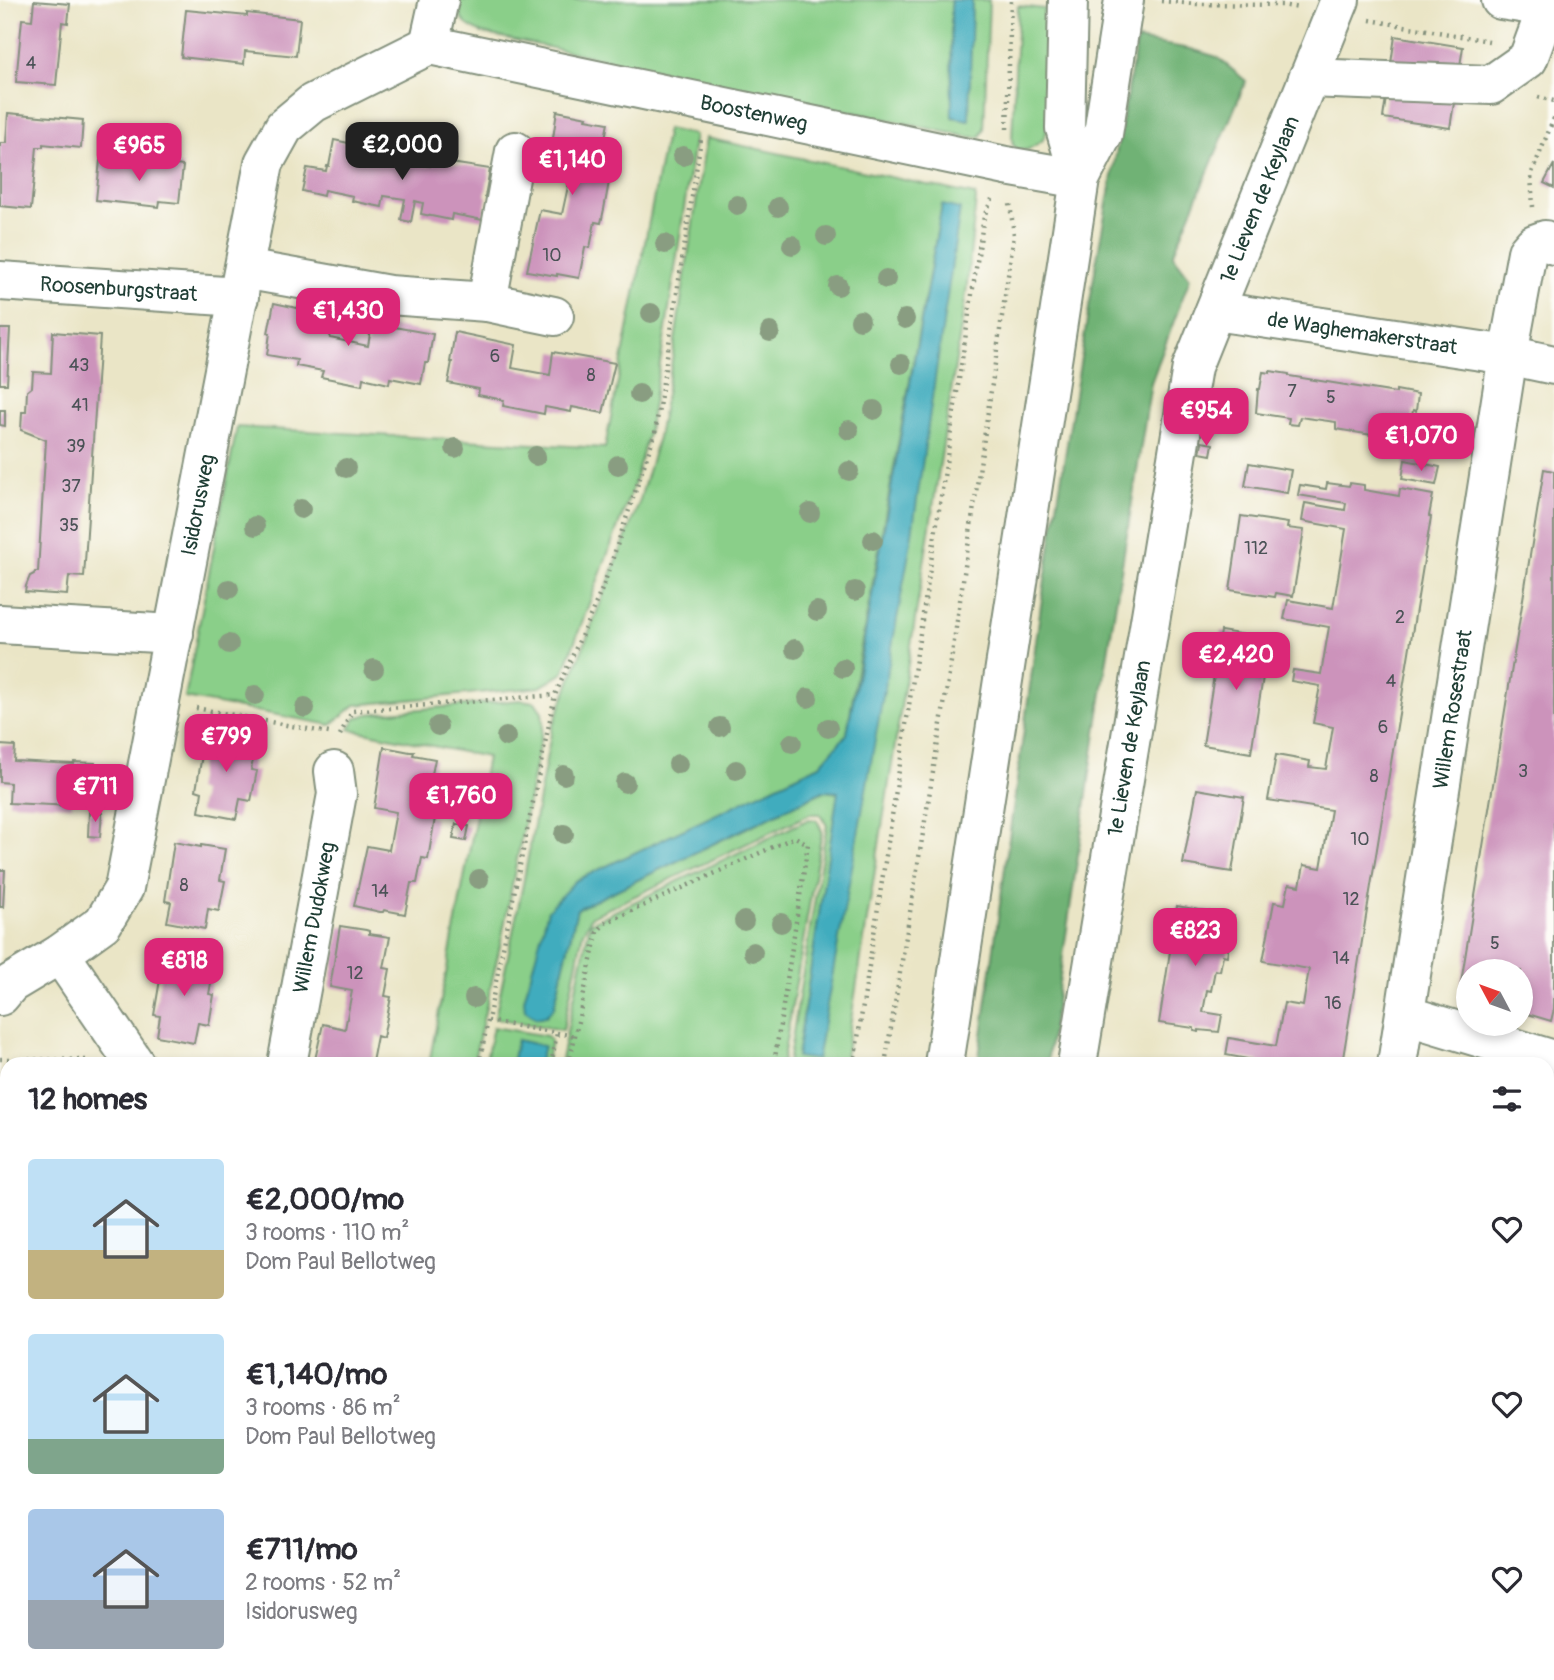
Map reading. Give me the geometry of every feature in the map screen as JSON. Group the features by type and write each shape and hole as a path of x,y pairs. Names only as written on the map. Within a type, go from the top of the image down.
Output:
{"street":[{"path":"429,45 439,0"},
{"path":"1068,0 1065,128 1080,179"},
{"path":"945,1057 1080,179 1103,134 1124,0"},
{"name":"1e Lieven de Keylaan","path":"1078,1057 1192,367 1340,0"},
{"path":"1308,78 1491,85 1528,60 1550,8 1501,0"},
{"name":"Boostenweg","path":"429,45 1006,166 1080,179"},
{"name":"Isidorusweg","path":"0,996 10,984 60,954 103,923 124,888 264,163 284,127 313,103 429,45"},
{"path":"487,302 515,151"},
{"path":"1508,355 1527,252 1544,244"},
{"name":"Roosenburgstraat","path":"0,281 241,283 487,302 554,316"},
{"name":"de Waghemakerstraat","path":"1215,312 1508,355 1554,365"},
{"name":"Willem Rosestraat","path":"1398,1057 1508,355"},
{"path":"0,624 174,634"},
{"name":"Willem Dudokweg","path":"288,1057 337,794 337,753"},
{"path":"60,954 131,1057"},
{"path":"1405,1015 1551,1057"}],"path":[{"path":"886,1057 949,675 1014,235 1006,166 1011,0"},
{"path":"480,1057 555,695 603,587 655,433 707,104"},
{"path":"1544,244 1531,175 1554,118"},
{"path":"855,1057 984,216 1006,166"},
{"path":"161,701 337,753 352,711 555,695"},
{"path":"570,1057 597,932 605,923 795,837 808,844 775,1057"},
{"path":"488,1021 575,1036"},
{"path":"552,1057 557,1033"}],"green space":[{"path":"459,0 951,0 952,117 968,120 972,0 989,0 984,129 980,137 969,137 482,33 463,21"},
{"path":"1018,6 1052,10 1048,129 1042,141 1027,150 1017,149 1012,139"},
{"path":"1137,40 1191,49 1217,57 1246,81 1173,255 1190,278 1151,383 1048,1057 979,1057 1041,605 1097,258"},
{"path":"667,129 695,135 648,433 634,484 563,673 540,687 355,705 331,725 185,698 237,427 605,448"},
{"path":"706,138 975,195 966,294 845,1057 797,1057 789,1057 827,825 820,814 810,814 592,916 583,932 563,1030 495,1018 552,728 639,503 658,437","holes":["942,205 797,1057 838,793 824,791 577,909 554,1007 575,881 820,765 847,734"]},
{"path":"520,700 535,702 542,712 543,725 502,937 475,1057 430,1057 487,757 349,729 356,718 368,714"},
{"path":"809,819 817,820 822,831 783,1057 561,1057 590,923"},
{"path":"493,1027 547,1036 551,1041 548,1057 541,1057 543,1046 517,1040 513,1057 487,1057"}],"water":[{"path":"951,0 972,0 969,120 952,117"},
{"path":"942,205 960,209 910,547 818,1057 797,1057 838,792 823,791 577,909 554,1007 546,1016 536,1018 525,1010 524,1000 548,910 575,881 820,765 847,734"},
{"path":"517,1040 544,1046 541,1057 513,1057"}],"building":[{"path":"34,1 70,4 68,23 62,22 56,85 16,82 22,19 32,20"},
{"path":"186,10 300,19 296,56 245,51 244,64 181,57"},
{"path":"1395,36 1463,47 1450,128 1383,118"},
{"path":"557,111 608,123 602,154 608,155 603,181 609,182 604,209 601,223 595,222 590,248 585,247 579,278 527,271 540,210 562,214 570,177 548,173"},
{"path":"8,113 83,120 81,148 43,144 43,147 37,147 31,209 0,206 0,143 6,143"},
{"path":"334,140 392,152 391,159 430,166 431,160 490,169 483,220 452,214 451,220 421,214 423,203 415,201 411,222 401,220 405,199 384,196 382,207 352,201 353,196 324,190 323,196 302,191 307,168 326,171"},
{"path":"100,160 183,166 179,203 160,201 159,207 96,200"},
{"path":"1554,164 1554,188 1544,183"},
{"path":"274,303 334,316 330,338 368,346 372,323 433,334 421,384 390,378 389,384 363,378 362,385 321,377 323,371 296,366 297,360 267,355"},
{"path":"0,329 10,329 7,384 0,384"},
{"path":"53,332 100,336 84,577 69,576 67,595 25,592 30,576 38,572 46,440 21,430 22,412 26,412 27,391 32,387 33,372 51,373"},
{"path":"455,332 516,345 512,368 550,375 553,352 615,363 603,413 572,407 571,412 545,407 544,414 503,406 504,400 478,395 479,389 448,383"},
{"path":"1263,372 1396,393 1396,390 1418,394 1409,436 1373,430 1372,435 1336,429 1336,422 1300,417 1298,425 1288,424 1289,418 1256,413"},
{"path":"0,410 5,410 5,426 0,425"},
{"path":"1202,442 1213,444 1211,455 1200,453"},
{"path":"1405,460 1440,467 1436,485 1402,479"},
{"path":"1249,463 1291,470 1287,493 1245,486"},
{"path":"1544,469 1554,471 1554,1009 1551,1021 1533,1016 1533,959 1465,959"},
{"path":"1327,483 1349,486 1350,483 1364,485 1364,490 1399,496 1400,489 1433,495 1431,517 1343,1057 1237,1057 1226,1055 1229,1038 1276,1046 1284,1003 1303,1006 1309,969 1263,961 1274,902 1285,904 1289,884 1300,886 1304,865 1321,868 1331,810 1268,800 1276,755 1310,761 1309,767 1326,769 1333,727 1313,723 1320,686 1291,681 1293,670 1321,674 1329,627 1284,619 1288,600 1333,608 1346,529 1302,521 1305,503 1345,510 1346,503 1298,495 1300,485 1326,489"},
{"path":"1241,516 1288,523 1287,528 1304,530 1293,596 1276,593 1275,597 1230,590"},
{"path":"1221,631 1269,639 1251,753 1203,745"},
{"path":"206,732 257,739 251,770 257,771 251,801 240,799 236,819 199,812 202,792 196,790"},
{"path":"0,745 15,746 14,761 95,763 93,801 72,800 72,806 9,803 10,783 0,782"},
{"path":"384,747 435,759 429,789 434,790 429,817 435,818 428,859 422,858 417,883 411,883 405,914 354,906 367,846 389,850 396,812 374,808"},
{"path":"1197,789 1244,797 1232,872 1183,864"},
{"path":"89,812 102,813 100,837 88,836"},
{"path":"456,824 469,826 466,841 453,839"},
{"path":"174,842 225,849 220,880 225,881 219,911 208,909 205,929 167,922 171,902 165,901"},
{"path":"0,870 5,870 3,907 0,907"},
{"path":"1177,906 1234,916 1227,956 1223,955 1220,971 1215,970 1211,991 1207,990 1203,1012 1222,1015 1219,1032 1199,1032 1194,1031 1194,1028 1159,1023"},
{"path":"340,926 390,937 384,968 390,969 385,996 391,997 383,1038 377,1036 373,1057 316,1057 323,1024 345,1029 352,991 330,987"},
{"path":"164,956 215,963 209,994 214,995 209,1025 198,1023 194,1043 157,1036 160,1016 154,1015"}]}
